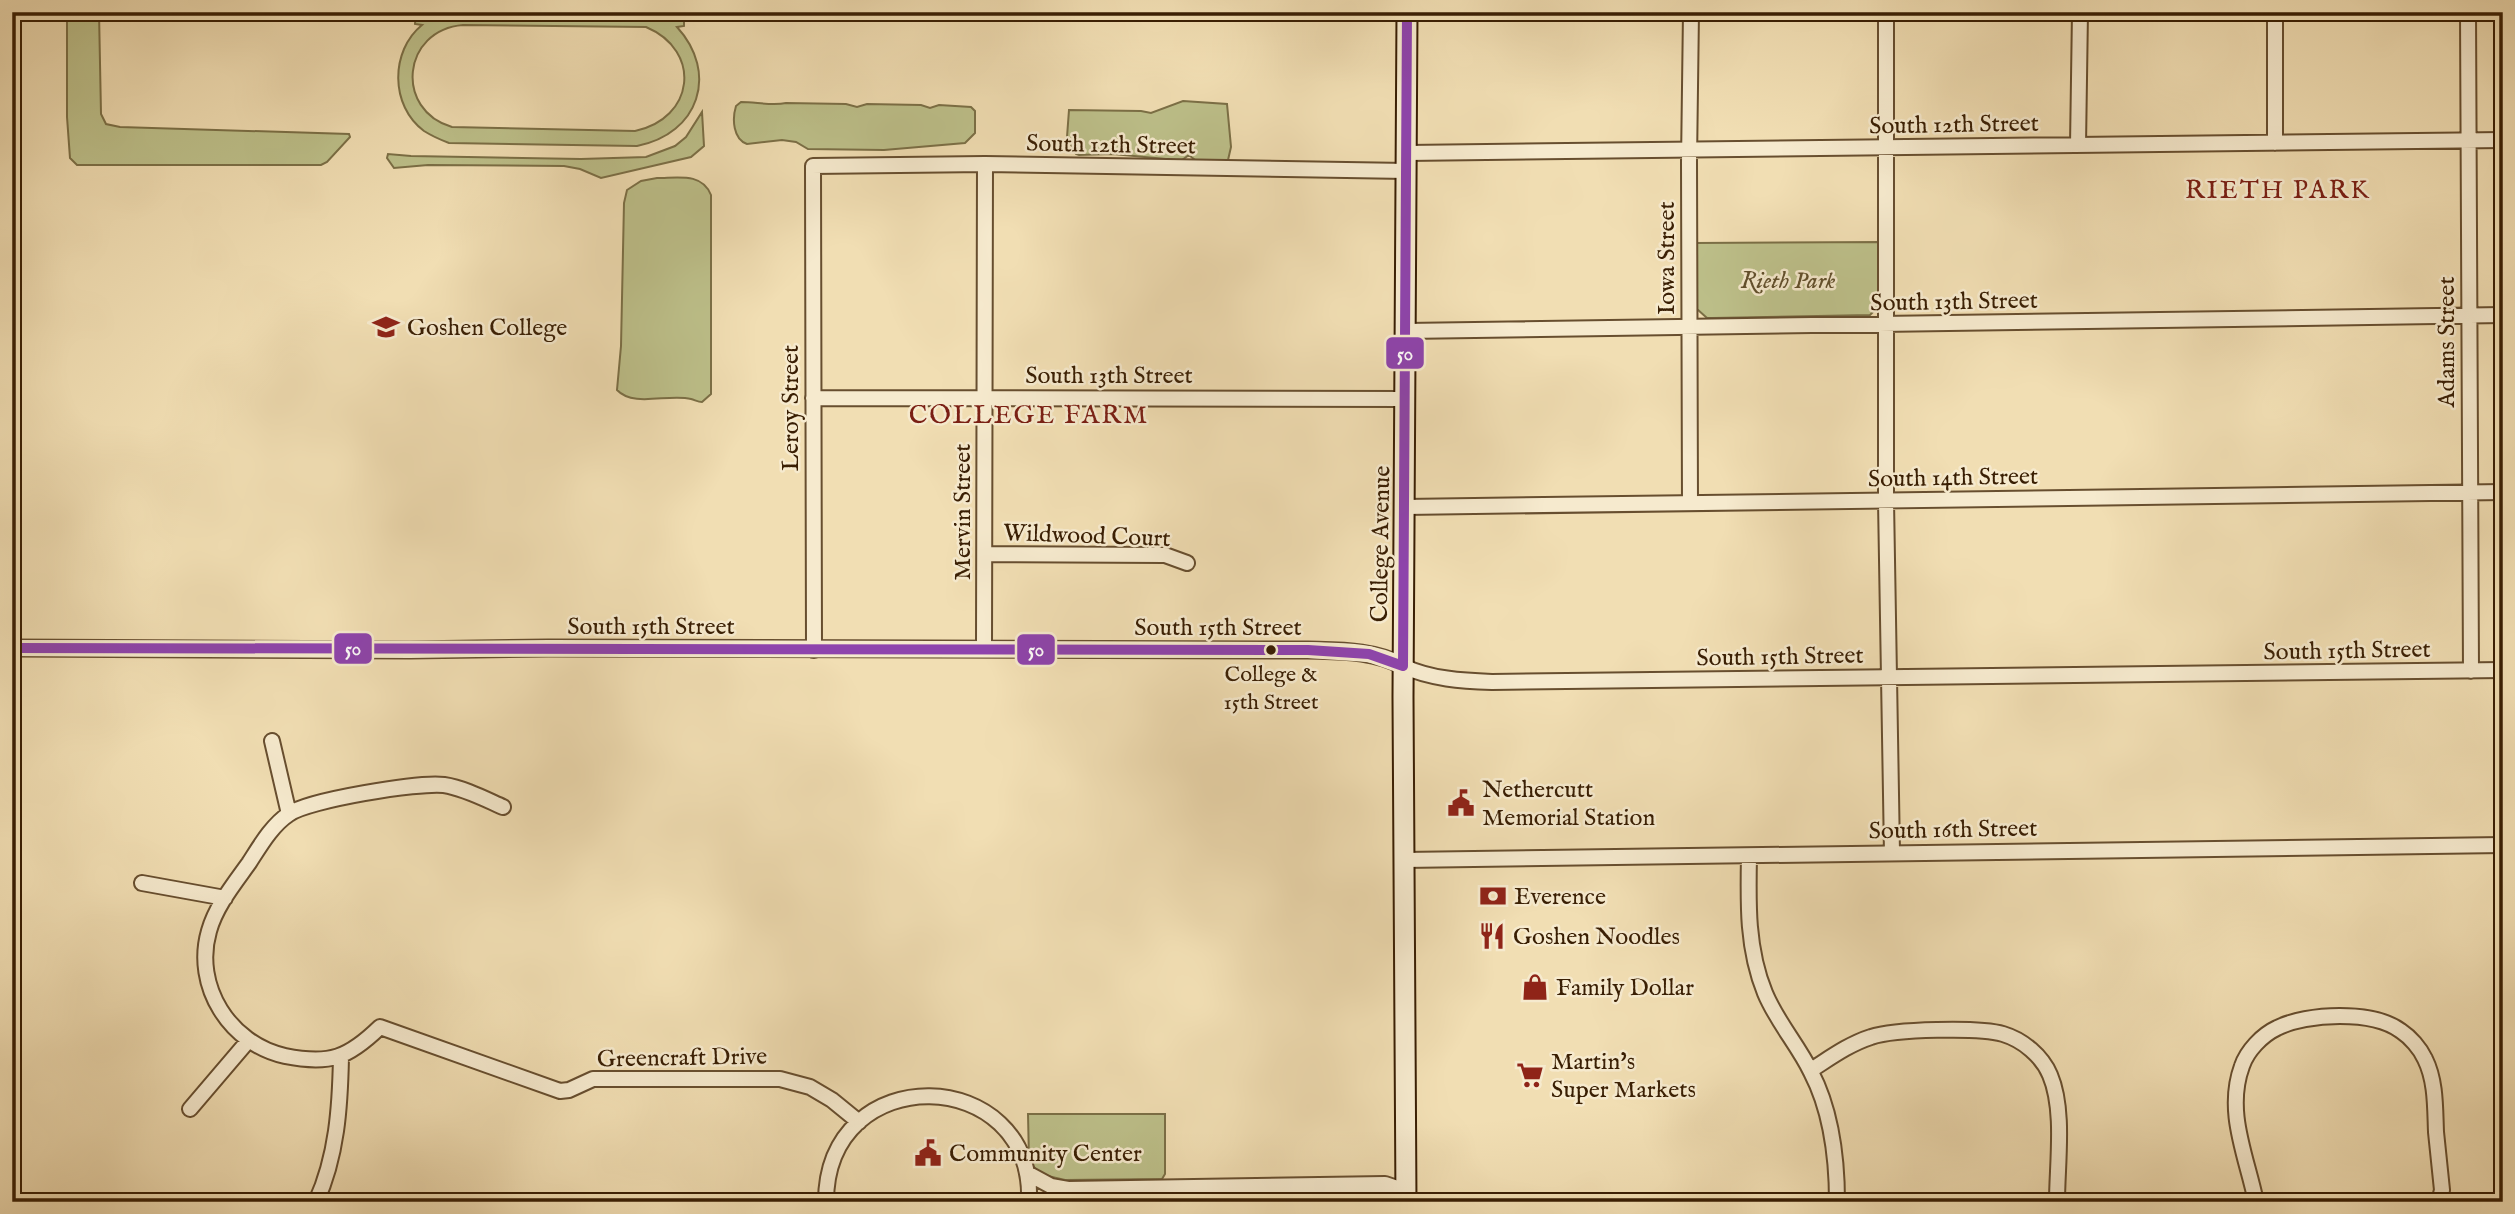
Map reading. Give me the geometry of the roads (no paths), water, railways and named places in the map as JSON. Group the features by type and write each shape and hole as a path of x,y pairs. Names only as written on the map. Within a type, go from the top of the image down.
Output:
{"main road":[{"name":"College Avenue","path":"1406,1196 1403,666 1407,12"}],"street":[{"name":"Iowa Street","path":"1689,503 1691,12"},
{"path":"1886,12 1886,501 1892,853"},
{"path":"2078,145 2080,12"},
{"path":"2275,12 2275,143"},
{"name":"Adams Street","path":"2468,12 2471,671"},
{"name":"South 12th Street","path":"813,166 1407,162 1689,150 2503,140"},
{"name":"Mervin Street","path":"984,649 985,164"},
{"name":"Leroy Street","path":"813,166 814,650"},
{"name":"South 13th Street","path":"1406,331 2503,315"},
{"name":"South 13th Street","path":"813,398 1406,399"},
{"name":"South 14th Street","path":"1405,507 2503,492"},
{"name":"Wildwood Court","path":"985,554 1165,555 1187,563"},
{"name":"South 15th Street","path":"12,648 1332,650 1385,656 1417,672 1441,677 1492,682 2503,670"},
{"path":"272,741 289,814"},
{"path":"316,1202 327,1177 334,1146 340,1103 341,1057 323,1059 275,1054 248,1041 228,1022 219,1008 207,976 205,960 208,932 214,916 274,827 289,814 324,802 421,785 445,785 503,807"},
{"name":"South 16th Street","path":"1404,859 2503,845"},
{"path":"1749,856 1748,912 1755,961 1765,993 1779,1021 1811,1070 1824,1104 1832,1133 1837,1202"},
{"path":"142,883 225,898"},
{"path":"2256,1202 2238,1133 2237,1085 2242,1065 2254,1046 2278,1027 2302,1019 2343,1016 2372,1019 2400,1030 2424,1057 2433,1084 2442,1190 2440,1202"},
{"name":"Greencraft Drive","path":"341,1057 362,1045 380,1027 560,1091 569,1090 593,1079 780,1079 810,1087 832,1100 859,1122"},
{"path":"1811,1070 1861,1041 1897,1031 1982,1031 2004,1034 2020,1042 2049,1072 2056,1097 2057,1202"},
{"path":"190,1109 248,1041"},
{"path":"827,1202 828,1180 834,1156 859,1122 882,1105 909,1096 923,1095 953,1098 980,1109 1001,1126 1017,1147 1027,1172 1029,1202"},
{"path":"1027,1172 1046,1184 1061,1188 1171,1196"},
{"path":"1058,1202 1171,1196 1406,1196"}],"place":[{"name":"Goshen College","path":"386,327"},
{"name":"College & 15th Street","path":"1271,650"},
{"name":"Nethercutt Memorial Station","path":"1461,803"},
{"name":"Everence","path":"1493,896"},
{"name":"Goshen Noodles","path":"1492,936"},
{"name":"Family Dollar","path":"1535,987"},
{"name":"Martin's Super Markets","path":"1530,1075"},
{"name":"Community Center","path":"928,1153"}],"district":[{"name":"RIETH PARK","path":"2278,189"},
{"name":"COLLEGE FARM","path":"1029,414"}],"park label":[{"name":"Rieth Park","path":"1788,280"}]}
